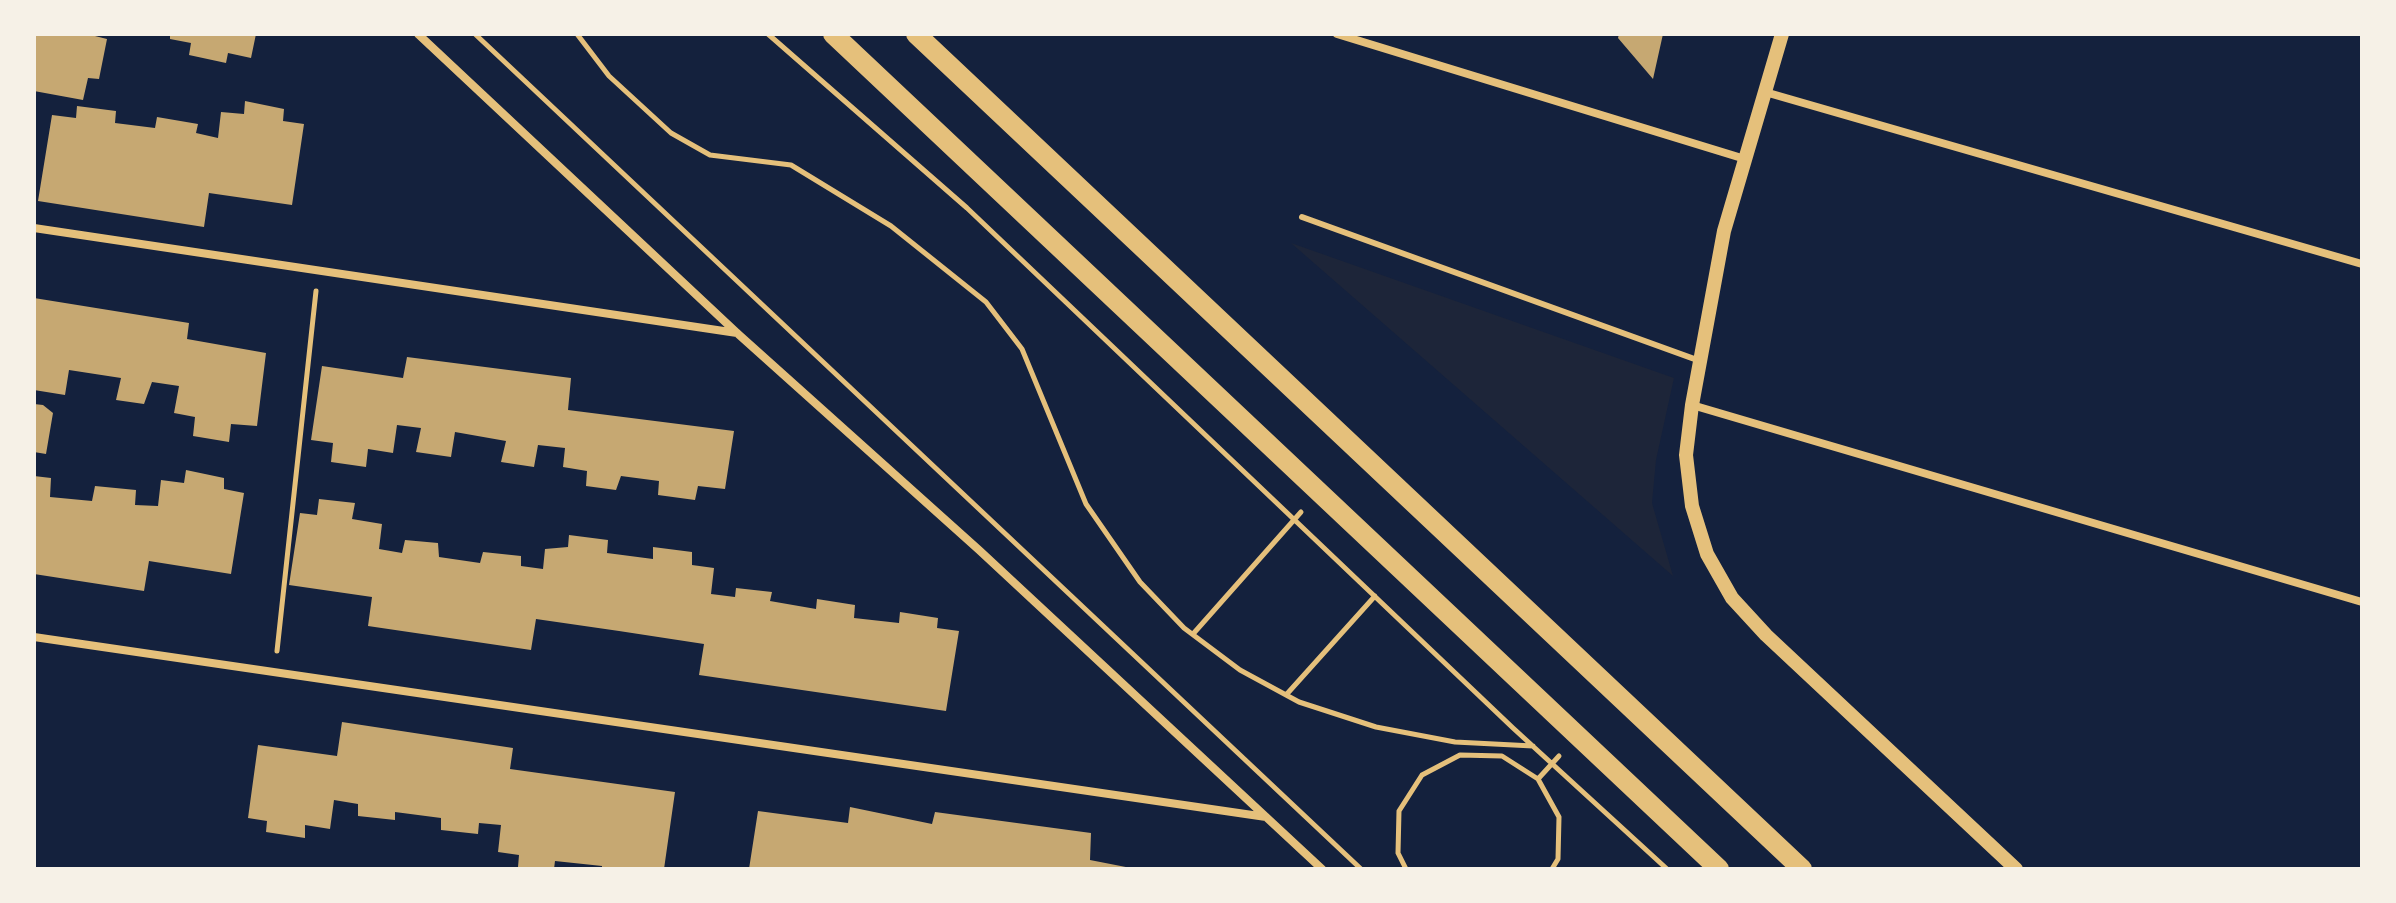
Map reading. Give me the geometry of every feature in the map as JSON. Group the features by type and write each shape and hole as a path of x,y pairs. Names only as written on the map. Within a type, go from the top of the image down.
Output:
{"main road":[{"path":"833,34 1719,869"},
{"path":"916,34 1802,869"}],"street":[{"path":"418,34 737,333 979,550 1322,869"},
{"path":"1337,34 1745,159"},
{"path":"1782,34 1724,231 1692,405 1686,455 1692,506 1707,554 1732,598 1766,635 2016,869"},
{"path":"1765,92 2362,264"},
{"path":"34,228 737,333"},
{"path":"1692,405 2362,602"},
{"path":"34,637 1266,817"}],"lane":[{"path":"1302,217 1700,361"}],"path":[{"path":"475,34 1361,869"},
{"path":"577,34 609,76 671,133 710,155 791,165 891,226 986,302 1022,349 1086,504 1140,582 1193,634 1240,670 1299,702 1376,727 1455,742 1533,746"},
{"path":"768,34 967,208 1533,746 1667,869"},
{"path":"275,672 318,270"},
{"path":"1193,634 1319,492"},
{"path":"1286,695 1375,596"},
{"path":"1455,742 1460,755"},
{"path":"1406,869 1398,853 1399,811 1422,775 1460,755 1502,756 1538,779 1559,817 1558,859 1552,869"}],"shaded area":[{"path":"1291,243 1674,378 1656,460 1652,503 1673,576"}],"building":[{"path":"34,34 96,34 107,39 99,79 88,78 83,100 34,91"},
{"path":"170,34 256,34 251,58 228,53 226,63 189,55 191,43 170,39"},
{"path":"1619,34 1663,34 1653,79 1618,38"},
{"path":"245,101 284,109 283,121 304,124 292,205 209,193 204,227 38,201 52,115 76,118 77,106 116,111 115,123 155,128 157,117 198,124 196,133 218,138 221,112 244,114"},
{"path":"34,298 189,323 187,339 266,353 257,426 231,424 229,442 193,436 195,417 174,413 179,386 152,382 144,404 116,400 121,378 69,370 65,395 34,390"},
{"path":"407,357 571,378 568,410 734,431 725,489 698,486 695,500 658,495 659,481 621,476 616,490 586,486 587,471 563,467 565,448 538,445 534,467 501,462 506,441 455,432 451,457 416,452 421,428 397,425 393,453 368,449 366,467 331,462 333,443 311,440 322,366 403,378"},
{"path":"34,404 43,405 53,413 46,454 34,452"},
{"path":"186,470 224,478 224,489 244,493 231,574 149,561 144,591 34,574 34,476 51,478 50,497 92,501 95,486 136,490 135,505 158,506 161,480 184,483"},
{"path":"319,499 355,503 352,519 382,524 379,549 402,553 405,540 438,543 439,557 480,563 483,552 521,556 521,566 543,569 545,549 568,547 569,535 608,540 607,553 653,559 653,547 692,552 692,565 714,568 711,594 735,597 736,588 772,592 770,601 816,609 817,599 855,605 854,618 899,623 900,612 938,618 937,628 959,631 946,711 699,675 704,644 619,631 536,619 531,650 368,626 372,597 289,585 300,513 317,515"},
{"path":"342,722 513,748 510,769 675,792 664,869 602,869 602,866 555,861 554,869 518,867 519,855 498,852 501,825 479,823 478,834 441,830 441,818 395,812 395,820 358,816 358,804 334,800 330,829 305,825 305,838 266,832 267,821 248,818 258,745 337,756"},
{"path":"850,807 932,824 935,812 1091,833 1090,860 1136,869 749,869 758,811 848,823"}]}
